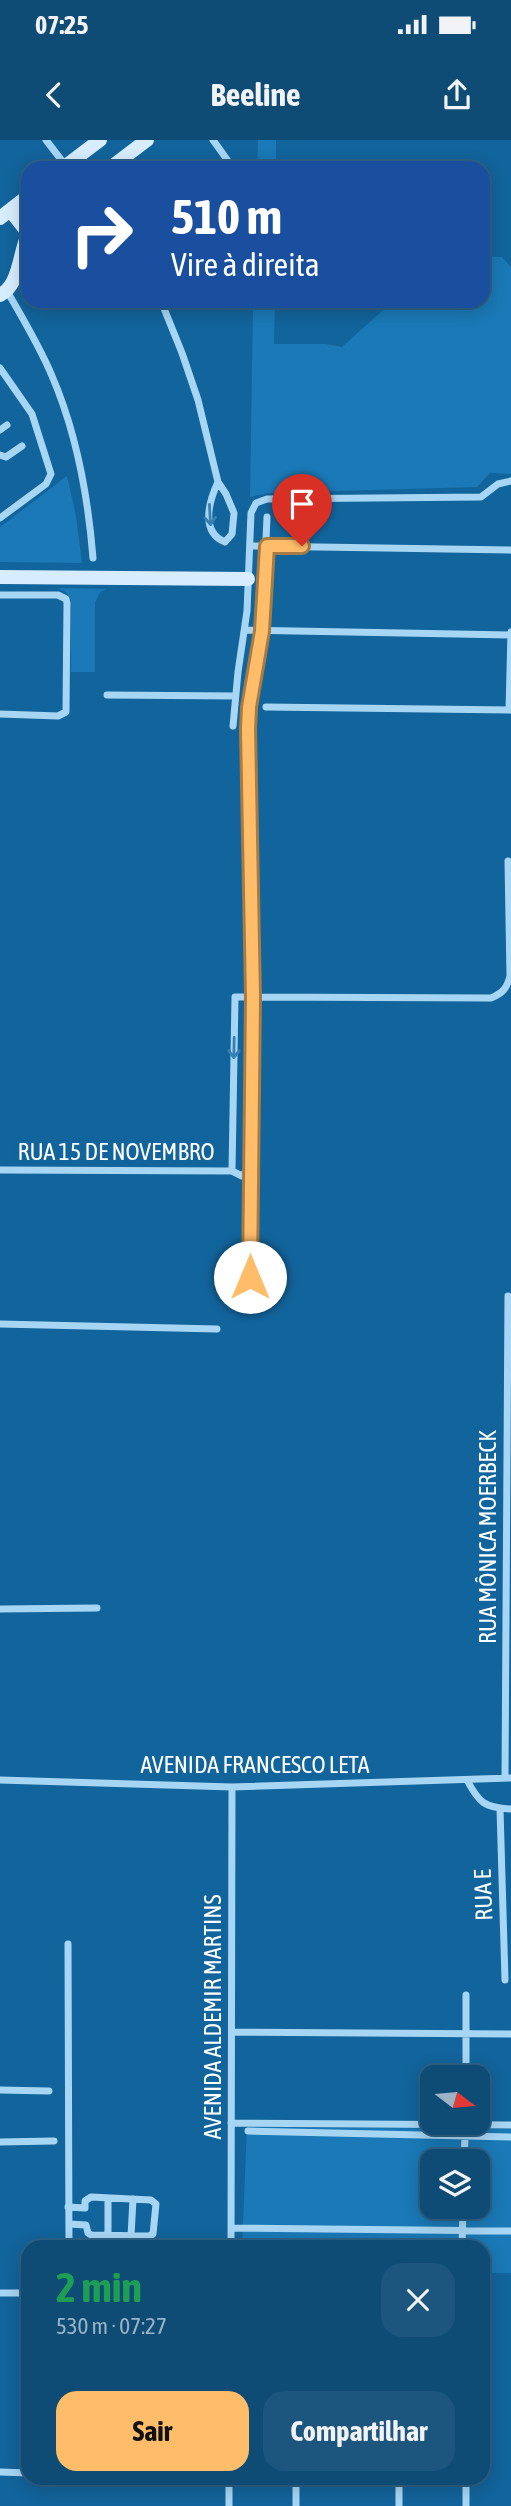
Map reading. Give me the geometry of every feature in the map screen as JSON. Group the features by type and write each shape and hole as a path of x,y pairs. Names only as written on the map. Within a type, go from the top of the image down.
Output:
{"street":[{"path":"46,140 60,161"},
{"path":"72,161 100,140"},
{"path":"213,140 228,161"},
{"path":"118,161 141,142"},
{"path":"21,201 5,214 21,228"},
{"path":"21,254 14,280 4,293 40,349 65,409 83,479 93,558"},
{"path":"164,308 198,400 218,482 234,513 232,534 225,542 216,538 208,517 211,497 218,482"},
{"path":"0,368 32,414 51,474 46,484 0,518"},
{"path":"0,456 6,457 22,446"},
{"path":"233,726 246,630 250,545 253,507 256,503 267,499 481,497 498,484 511,481"},
{"path":"250,1277 253,997 248,729 249,707 262,631 267,517"},
{"path":"250,545 511,550"},
{"path":"0,577 248,579"},
{"path":"0,595 62,596 67,603 67,616 66,712 58,716 0,714"},
{"path":"246,630 511,634 510,710 265,707"},
{"path":"107,695 235,696"},
{"path":"251,1166 242,1176 232,1171 235,997 491,998 501,994 510,976 508,861"},
{"name":"RUA 15 DE NOVEMBRO","path":"0,1170 232,1171"},
{"name":"RUA MÔNICA MOERBECK","path":"508,1296 508,1778"},
{"path":"0,1324 217,1329"},
{"path":"0,1609 97,1608"},
{"name":"AVENIDA FRANCESCO LETA","path":"0,1780 232,1787 508,1778"},
{"path":"467,1780 482,1803 511,1810"},
{"name":"AVENIDA ALDEMIR MARTINS","path":"231,2240 232,1787"},
{"name":"RUA E","path":"500,1809 505,1980"},
{"path":"68,1944 69,2240"},
{"path":"466,1995 466,2065"},
{"path":"232,2032 511,2034"},
{"path":"0,2090 49,2091"},
{"path":"231,2123 420,2124"},
{"path":"490,2124 511,2124"},
{"path":"247,2132 511,2137"},
{"path":"464,2149 465,2137"},
{"path":"0,2141 54,2141"},
{"path":"88,2198 133,2199 151,2200 156,2204 153,2234 91,2235 86,2225 85,2201 88,2198"},
{"path":"108,2198 108,2235"},
{"path":"131,2235 133,2199"},
{"path":"68,2207 85,2207"},
{"path":"462,2219 462,2240"},
{"path":"69,2224 86,2225"},
{"path":"231,2228 511,2231"},
{"path":"0,2293 21,2293"},
{"path":"0,2472 21,2473"},
{"path":"229,2485 229,2506"},
{"path":"296,2485 296,2506"},
{"path":"399,2485 399,2506"},
{"path":"466,2485 466,2506"}],"shaded area":[{"path":"258,140 276,140 276,161 257,161"},
{"path":"490,256 502,257 511,267 511,474 490,473 477,487 268,493 250,497 253,308 275,308 274,344 326,344 342,347 385,308 490,308"},
{"path":"67,476 82,563 0,562 0,527"},
{"path":"57,588 107,589 100,592 95,603 95,672 71,672 71,601 66,592"},
{"path":"247,2127 420,2128 420,2135 490,2135 490,2129 511,2129 511,2273 490,2273 490,2240 242,2240"}],"route":[{"path":"250,1277 253,997 249,707 262,631 267,546 302,546"}]}
